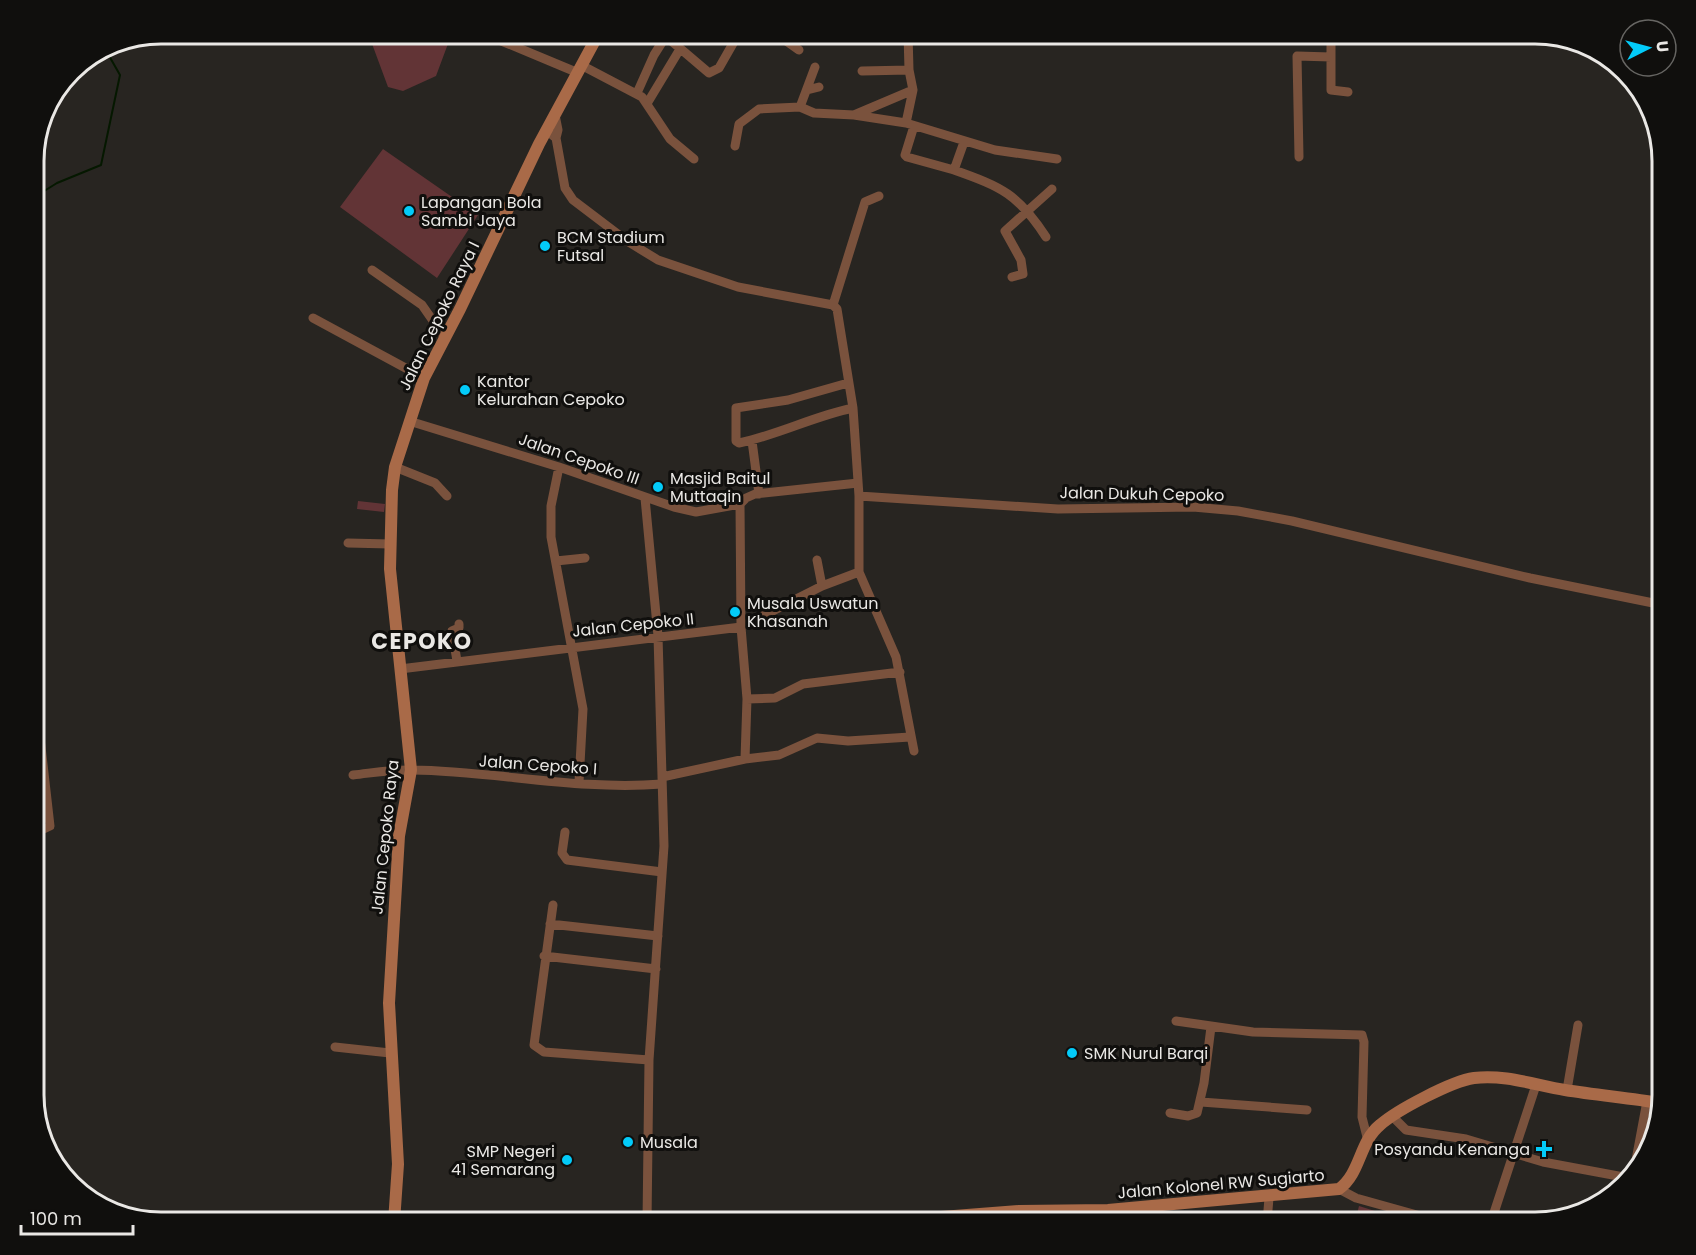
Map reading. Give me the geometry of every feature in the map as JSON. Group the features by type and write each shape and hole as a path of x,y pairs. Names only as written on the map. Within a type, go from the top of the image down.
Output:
{"main road":[{"name":"Jalan Cepoko Raya I","path":"409,421 424,378 551,134 555,115 592,43"},
{"name":"Jalan Cepoko Raya","path":"395,1212 398,1164 389,1016 396,861 411,770 393,615 390,544 395,467 409,421"},
{"name":"Jalan Kolonel RW Sugiarto","path":"1006,1212 1108,1210 1269,1198 1339,1190 1350,1178 1367,1137 1392,1116 1419,1101 1474,1078 1503,1078 1652,1102"}],"street":[{"path":"511,43 637,93 648,102 670,139 694,159"},
{"path":"637,93 660,43"},
{"path":"674,43 705,72 713,72 732,43"},
{"path":"789,43 799,50"},
{"path":"908,43 909,70 913,90 905,155 954,170 1012,195 1027,208 1046,237"},
{"path":"1331,43 1331,90 1348,92"},
{"path":"648,102 680,49"},
{"path":"1299,156 1297,56 1331,57"},
{"path":"800,107 815,67"},
{"path":"862,71 909,70"},
{"path":"807,90 819,87"},
{"path":"854,115 913,90"},
{"path":"735,146 740,124 753,113 759,110 800,107 814,113 854,115 910,125 995,150 1057,159"},
{"path":"551,134 565,188 573,200 627,241 658,260 738,287 833,305"},
{"path":"954,170 964,142"},
{"path":"1012,277 1023,274 1022,266 1005,231 1027,208 1052,189"},
{"path":"879,196 865,202 833,305 839,317 853,408 859,496 859,572 875,606 900,672 914,750"},
{"path":"372,270 422,304 445,338"},
{"path":"313,318 424,378"},
{"path":"848,383 788,400 736,408 736,441 739,443 752,441 792,425 853,408"},
{"name":"Jalan Cepoko III","path":"409,421 559,467 645,498 696,512 740,504 746,498 759,494"},
{"path":"752,441 759,494 858,483"},
{"path":"395,467 435,483 447,496"},
{"path":"559,467 551,506 551,537 583,709 579,782"},
{"name":"Jalan Dukuh Cepoko","path":"859,496 1058,509 1193,507 1238,511 1292,521 1530,578 1652,603"},
{"path":"645,498 658,636 662,780 662,872 649,1060 647,1212"},
{"path":"740,504 741,627 747,699 745,759"},
{"path":"348,543 390,544"},
{"path":"556,561 585,558"},
{"path":"817,560 822,586"},
{"name":"Jalan Cepoko II","path":"400,669 741,627 822,586 859,572"},
{"path":"457,661 452,631 459,628 459,624"},
{"path":"747,699 775,698 803,684 900,672"},
{"path":"662,780 745,759 779,755 817,738 848,741 910,737"},
{"path":"44,769 51,826 44,829"},
{"path":"353,775 411,770"},
{"name":"Jalan Cepoko I","path":"411,770 635,786 662,780"},
{"path":"565,832 562,852 567,860 662,872"},
{"path":"553,905 544,956 534,1045 544,1052 649,1060"},
{"path":"550,924 658,936"},
{"path":"544,956 656,969"},
{"path":"1176,1022 1290,1034 1357,1033 1362,1035 1364,1042 1362,1118 1367,1137"},
{"path":"1567,1090 1578,1025"},
{"path":"1170,1113 1193,1116 1201,1102 1211,1027"},
{"path":"335,1047 390,1053"},
{"path":"1494,1212 1536,1085"},
{"path":"1637,1153 1647,1101"},
{"path":"1201,1102 1307,1110"},
{"path":"1392,1116 1406,1130 1466,1139 1543,1162 1622,1173"},
{"path":"1339,1190 1356,1198 1406,1212"},
{"path":"1268,1212 1269,1198"}],"shaded area":[{"path":"372,43 448,43 436,76 403,91 388,87"},
{"name":"Lapangan Bola Sambi Jaya","path":"383,149 478,215 437,278 340,207"},
{"path":"358,501 385,504 384,512 357,509"},
{"path":"1359,1206 1378,1212 1358,1212"}],"waterway":[{"path":"44,191 57,183 101,165 120,75 109,56"}],"place":[{"name":"Lapangan Bola Sambi Jaya","path":"409,211"},
{"name":"BCM Stadium Futsal","path":"545,246"},
{"name":"Kantor Kelurahan Cepoko","path":"465,390"},
{"name":"Masjid Baitul Muttaqin","path":"658,487"},
{"name":"Musala Uswatun Khasanah","path":"735,612"},
{"name":"SMK Nurul Barqi","path":"1072,1053"},
{"name":"Musala","path":"628,1142"},
{"name":"Posyandu Kenanga","path":"1544,1149"},
{"name":"SMP Negeri 41 Semarang","path":"567,1160"}],"district":[{"name":"CEPOKO","path":"422,641"}]}
